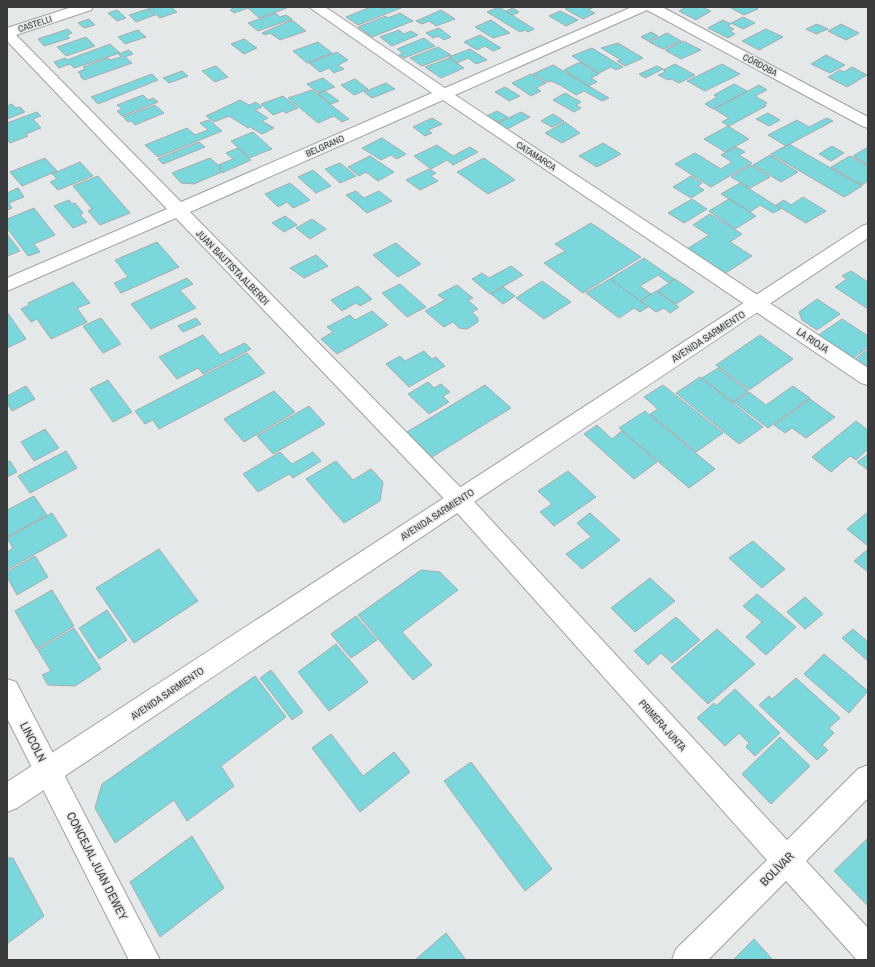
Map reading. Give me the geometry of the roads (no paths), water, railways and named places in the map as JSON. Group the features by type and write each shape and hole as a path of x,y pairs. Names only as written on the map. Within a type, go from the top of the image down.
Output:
{"street":[{"name":"CASTELLI","path":"7,33 86,7"},
{"name":"CATAMARCA","path":"316,7 442,95 758,302"},
{"name":"BELGRANO","path":"7,285 643,7"},
{"name":"CÓRDOBA","path":"652,7 868,123"},
{"name":"JUAN BAUTISTA ALBERDI","path":"7,33 459,500"},
{"name":"AVENIDA SARMIENTO","path":"7,798 868,230"},
{"name":"LA RIOJA","path":"758,302 868,378"},
{"name":"PRIMERA JUNTA","path":"459,500 868,950"},
{"name":"LINCOLN","path":"7,691 48,772"},
{"name":"CONCEJAL JUAN DEWEY","path":"48,772 145,960"},
{"name":"BOLÍVAR","path":"687,960 868,779"}]}
